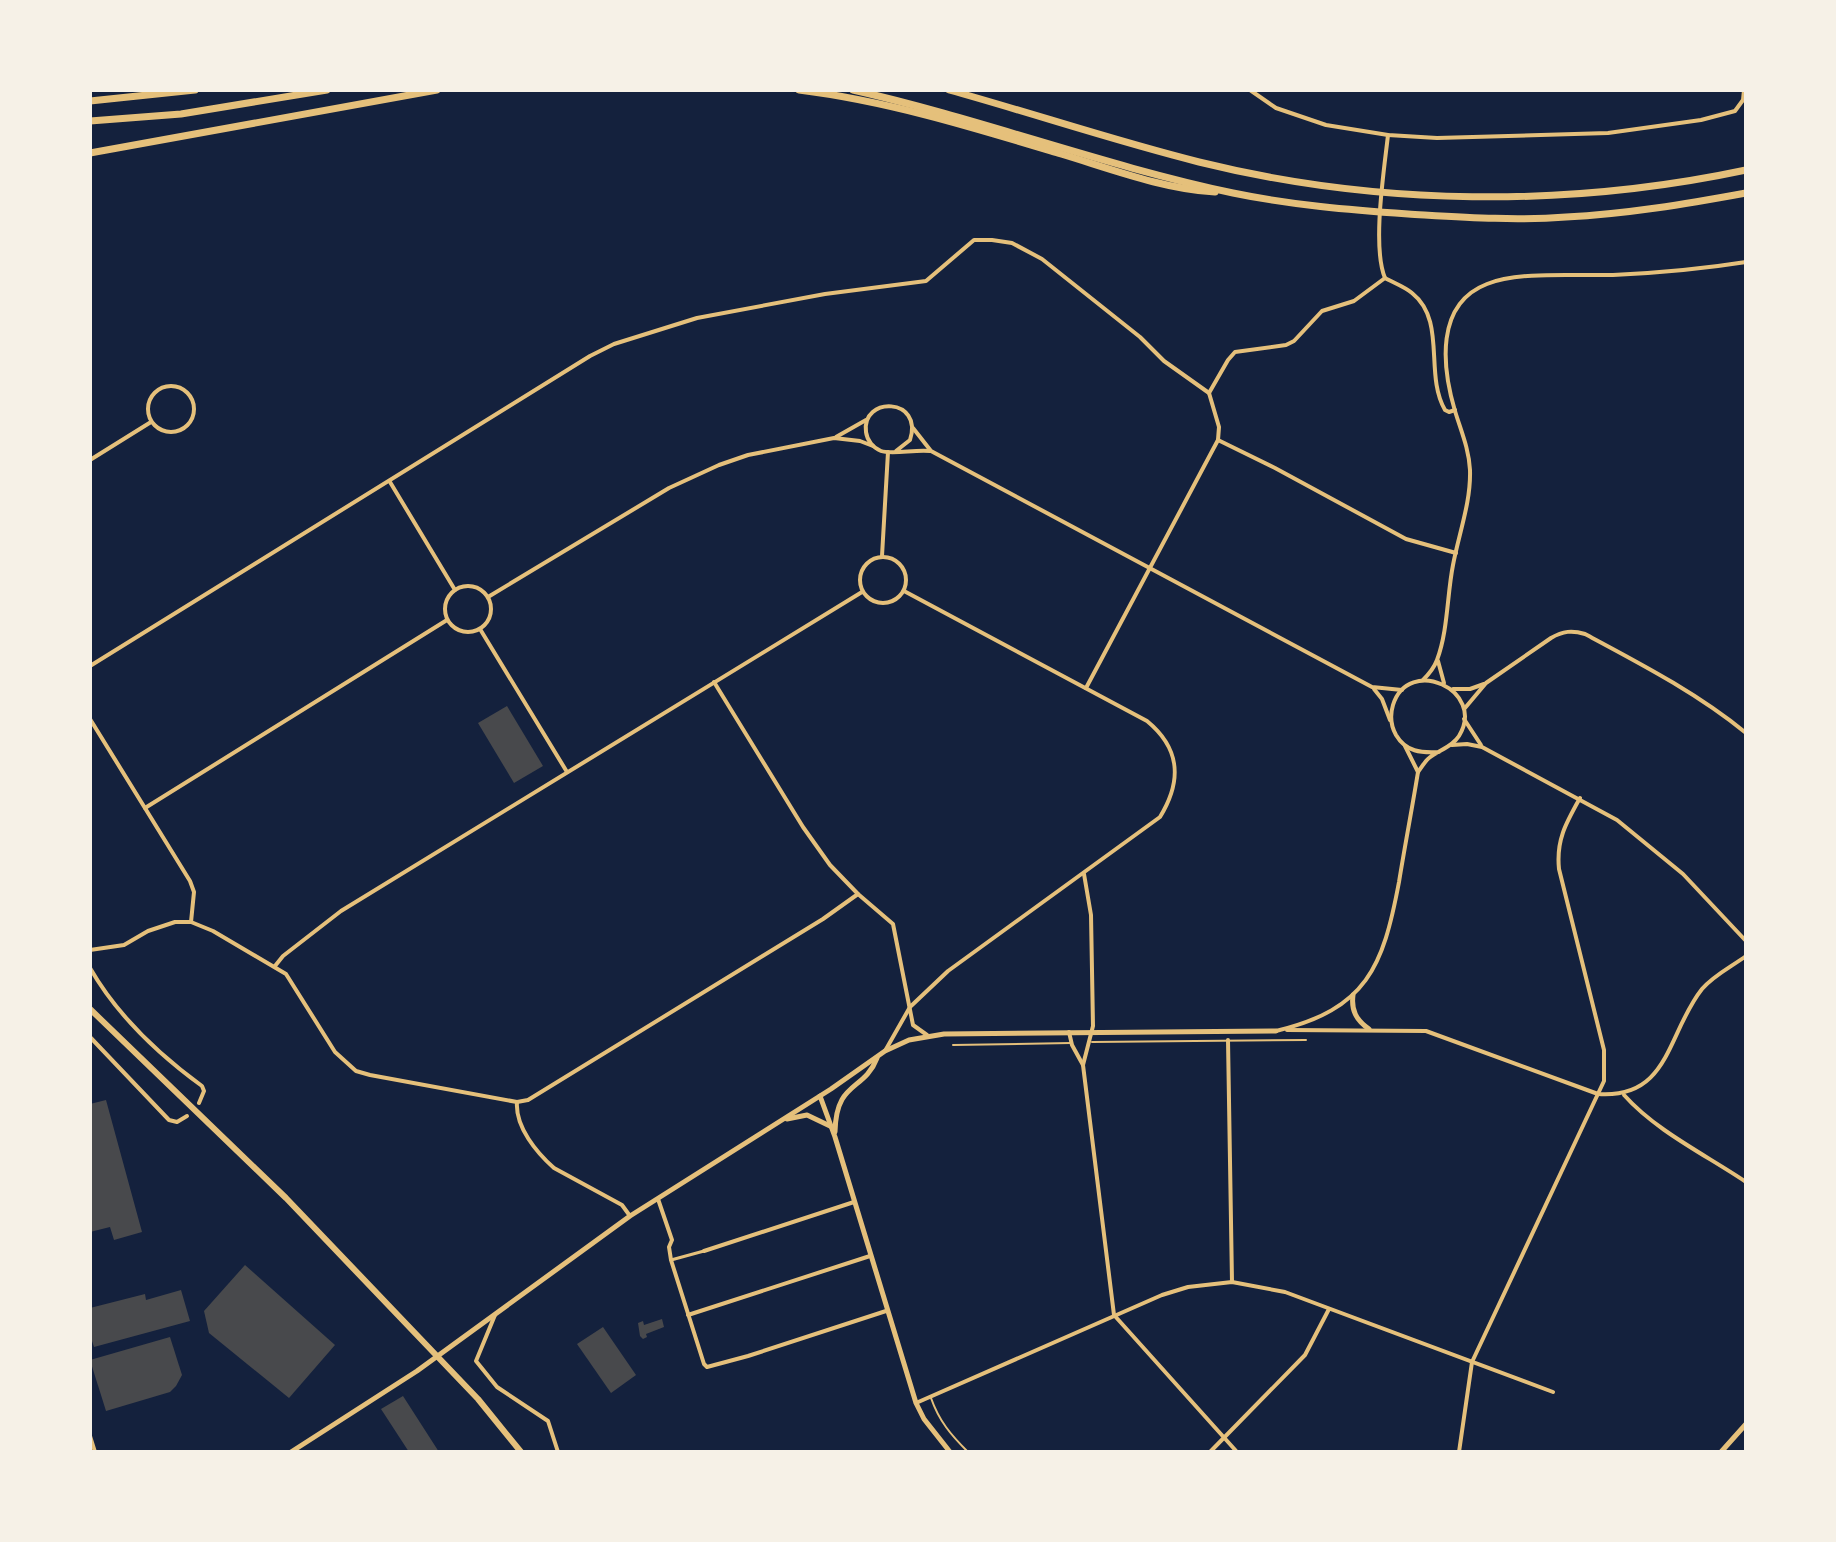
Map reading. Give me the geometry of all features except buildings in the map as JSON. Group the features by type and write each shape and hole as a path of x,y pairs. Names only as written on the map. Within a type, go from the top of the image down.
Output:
{"highway":[{"path":"90,101 195,90"},
{"path":"90,121 181,114 327,90"},
{"path":"90,153 437,90"},
{"path":"799,90 920,114 1179,187 1361,211 1506,219 1565,217 1647,209 1746,193"},
{"path":"853,90 948,113 1142,170 1234,193"},
{"path":"949,90 1202,163 1359,190 1446,196 1565,195 1697,180 1746,170"},
{"path":"90,1009 286,1198 478,1399 521,1452"}],"street":[{"path":"1250,90 1283,111 1342,129 1437,138 1608,133 1726,115 1740,106 1744,90"},
{"path":"1388,135 1380,267 1385,278 1409,291 1421,301 1428,313 1435,386 1445,410 1455,410"},
{"path":"90,666 614,344 697,318 825,294 926,281 974,240 1012,243 1042,259 1140,337 1164,361 1209,393 1219,427 1218,440 1086,688"},
{"path":"1444,684 1438,659 1470,480 1469,455 1447,373 1446,334 1452,314 1474,290 1511,278 1632,274 1746,262"},
{"path":"1209,393 1235,352 1286,345 1294,341 1322,311 1354,301 1385,278"},
{"path":"177,387 190,396 195,410 190,424 184,429 170,433 151,422 148,406 155,392 177,387"},
{"path":"834,438 869,418 881,407 897,407 909,416 913,428 931,451 1372,687 1382,699 1395,735 1418,772"},
{"path":"869,418 866,432 873,446"},
{"path":"90,460 151,422"},
{"path":"896,451 910,440 913,428"},
{"path":"488,597 693,475 748,455 834,438 860,441 888,452 931,451"},
{"path":"1218,440 1349,506 1406,539 1456,553"},
{"path":"882,556 888,452"},
{"path":"389,482 455,590"},
{"path":"882,556 896,560 905,570 904,591 894,601 873,601 862,592 859,576 862,568 874,558 882,556"},
{"path":"476,587 488,597 490,618 480,629 466,633 458,631 447,620 446,600 455,590 476,587"},
{"path":"885,1051 910,1007 948,971 1160,817 1172,794 1175,771 1170,748 1157,729 1147,721 904,591"},
{"path":"275,966 283,956 341,911 862,592"},
{"path":"145,808 447,620"},
{"path":"480,629 567,772"},
{"path":"1451,689 1470,689 1486,683 1551,638 1562,632 1574,631 1669,679 1712,706 1746,733"},
{"path":"1372,687 1402,690 1423,680 1438,659"},
{"path":"1276,1031 1325,1015 1353,995 1367,980 1385,945 1418,772 1427,759 1452,745 1459,736 1464,718 1464,709 1451,689 1444,684 1423,680"},
{"path":"714,682 803,827 830,865 893,924 913,1025 927,1035"},
{"path":"1464,709 1486,683"},
{"path":"1391,723 1392,709 1402,690"},
{"path":"1464,718 1482,747"},
{"path":"90,719 190,881 194,892 191,922"},
{"path":"1404,745 1422,753 1439,752"},
{"path":"1452,745 1482,747 1617,820 1683,874 1746,941"},
{"path":"1459,1452 1472,1362 1598,1094 1605,1073 1604,1050 1558,854 1564,827 1580,798"},
{"path":"1083,1065 1092,1032 1091,915 1084,873"},
{"path":"90,950 124,945 148,931 175,922 191,922 213,931 249,955 286,974 335,1052 356,1071 517,1102 528,1100 674,1011 858,894"},
{"path":"291,1452 429,1362 630,1216 820,1096 885,1051 909,1040 927,1035 1069,1032 1412,1030 1440,1035 1598,1094 1624,1095 1637,1089 1662,1063 1702,989 1714,977 1746,956"},
{"path":"90,968 111,1001 145,1037 202,1086 204,1091 199,1103"},
{"path":"1353,995 1355,1016 1369,1029"},
{"path":"1069,1032 1071,1043 1083,1065 1114,1315 1237,1452"},
{"path":"90,1037 169,1120 177,1122 187,1116"},
{"path":"1228,1040 1232,1282"},
{"path":"835,1137 840,1101 853,1085 872,1072 877,1057"},
{"path":"1624,1095 1658,1124 1746,1182"},
{"path":"820,1096 916,1403 924,1419 950,1452"},
{"path":"517,1102 520,1122 545,1160 622,1205 630,1216"},
{"path":"783,1119 807,1115 831,1127"},
{"path":"658,1198 672,1240 669,1247 671,1260 704,1364 711,1367 886,1311"},
{"path":"671,1260 854,1202"},
{"path":"688,1315 870,1256"},
{"path":"916,1403 1114,1315 1188,1287 1232,1282 1285,1292 1553,1392"},
{"path":"1210,1452 1305,1355 1329,1309"},
{"path":"495,1315 476,1361 497,1387 548,1421 558,1452"},
{"path":"1721,1452 1746,1424"},
{"path":"90,1436 95,1452"}],"lane":[{"path":"1091,1042 1306,1040"},
{"path":"953,1045 1071,1043"},
{"path":"930,1396 947,1431 968,1452"}]}
